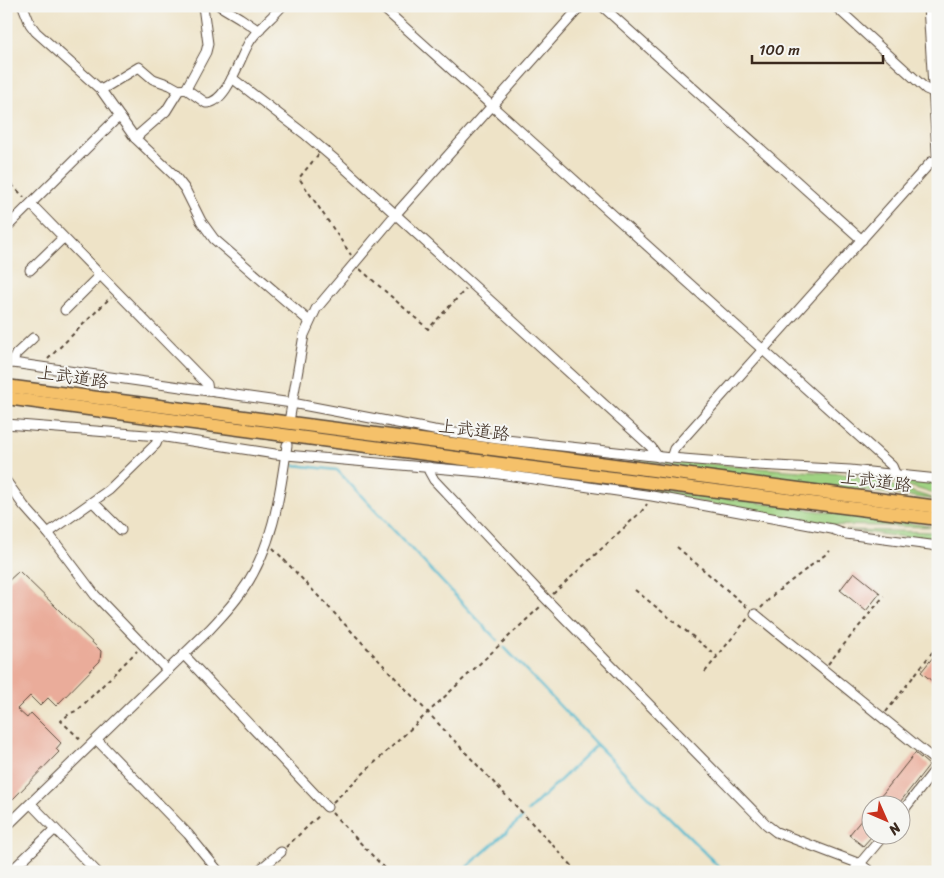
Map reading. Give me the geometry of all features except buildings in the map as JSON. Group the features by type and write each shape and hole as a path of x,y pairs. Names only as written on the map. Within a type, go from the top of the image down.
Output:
{"highway":[{"path":"6,380 93,397"},
{"name":"上武道路","path":"6,386 497,445 938,507"},
{"name":"上武道路","path":"6,398 493,468 938,519"},
{"path":"6,407 99,411"}],"street":[{"path":"23,6 30,24 40,36 101,90 136,138 180,182 201,221 214,239 309,321"},
{"path":"136,138 166,111 206,52 208,44 203,6"},
{"path":"220,6 259,31"},
{"path":"101,90 139,67 153,79 182,90 210,104 221,95 232,78 251,39 282,6"},
{"path":"381,6 892,466 895,473"},
{"path":"290,416 300,351 309,321 327,296 395,215 581,6"},
{"path":"602,6 862,240"},
{"path":"835,6 926,89 933,92"},
{"path":"928,6 938,167"},
{"path":"232,78 306,135 651,447 658,457"},
{"path":"6,228 120,117"},
{"path":"671,458 674,449 931,162 937,160"},
{"path":"31,204 207,384 208,391"},
{"path":"30,270 63,238"},
{"path":"65,310 100,275"},
{"path":"9,362 33,338"},
{"path":"9,362 292,403 434,430 497,445 758,465 895,473 938,479"},
{"path":"6,424 159,436 286,455 428,468 493,468 832,529 846,534 938,546"},
{"path":"48,533 114,486 156,444 159,436"},
{"path":"8,823 31,804 168,671 210,629 241,594 267,544 278,508 287,445"},
{"path":"428,468 434,480 547,600 771,829 860,864 871,872"},
{"path":"6,481 96,595 168,671"},
{"path":"93,502 121,530"},
{"path":"755,614 938,765 912,799"},
{"path":"184,655 327,807"},
{"path":"97,740 188,834 219,872"},
{"path":"31,804 97,872"},
{"path":"10,872 55,829"},
{"path":"854,872 875,846"},
{"path":"257,872 281,852"}],"path":[{"path":"6,179 31,204"},
{"path":"44,367 47,360 116,292"},
{"path":"281,852 428,711 642,511 652,496"},
{"path":"267,544 273,548 428,711 578,872"},
{"path":"677,547 755,614"},
{"path":"705,672 750,615 755,614 774,594 830,551"},
{"path":"635,590 717,656"},
{"path":"824,670 884,596"},
{"path":"882,717 934,650"},
{"path":"80,739 62,721 69,714 78,710 137,651"},
{"path":"327,807 388,872"}],"green space":[{"path":"565,450 744,467 844,474 887,484 938,500 565,452"},
{"path":"857,473 938,482 938,495 889,480"},
{"path":"551,475 938,527 828,525"},
{"path":"847,530 938,532 938,541"}],"waterway":[{"path":"294,465 337,470 497,640"},
{"path":"504,647 597,745 724,872"},
{"path":"528,811 597,745"},
{"path":"471,872 467,867 522,818"}]}
